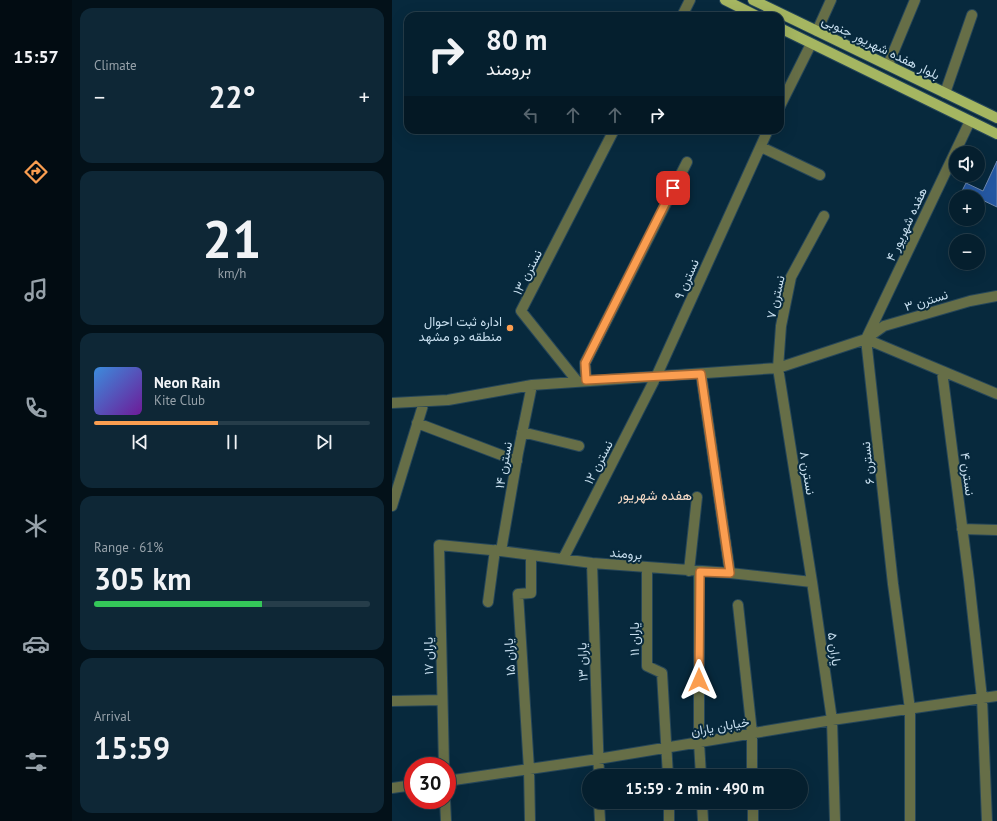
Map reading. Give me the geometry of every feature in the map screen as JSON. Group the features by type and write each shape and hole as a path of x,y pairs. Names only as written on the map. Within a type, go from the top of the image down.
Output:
{"main road":[{"path":"725,0 749,12"},
{"name":"بلوار هفده شهریور جنوبی","path":"753,0 778,12"},
{"name":"بلوار هفده شهریور جنوبی","path":"784,15 997,118"},
{"path":"784,30 997,134"}],"street":[{"path":"684,12 690,0"},
{"path":"817,31 831,0"},
{"path":"888,65 915,0"},
{"path":"945,93 972,15"},
{"path":"784,98 811,44"},
{"name":"هفده شهریور ۴","path":"866,339 970,121"},
{"name":"نسترن ۱۳","path":"582,381 521,311 612,134"},
{"name":"نسترن ۹","path":"656,377 761,147 764,134"},
{"path":"761,147 820,175"},
{"path":"582,381 585,363 687,162"},
{"name":"نسترن ۷","path":"778,368 781,326 791,277 824,216"},
{"name":"نسترن ۳","path":"392,403 448,400 532,385 778,368 866,339 884,326 997,294"},
{"path":"876,318 876,325 879,327 884,326"},
{"path":"866,339 997,394"},
{"name":"نسترن ۶","path":"866,339 893,584 910,709 910,821"},
{"name":"نسترن ۸","path":"778,368 812,582"},
{"name":"نسترن ۴","path":"942,371 969,580 982,698 987,821"},
{"path":"701,374 730,573"},
{"name":"نسترن ۱۲","path":"563,559 656,377"},
{"name":"نسترن ۱۴","path":"488,602 532,385"},
{"path":"392,506 424,402"},
{"path":"418,423 517,461"},
{"path":"522,432 580,446"},
{"path":"697,497 694,571 701,769"},
{"path":"962,529 997,530"},
{"name":"برومند","path":"439,545 498,550 592,563 730,573 812,582"},
{"name":"یاران ۱۷","path":"439,545 444,757"},
{"name":"یاران ۱۵","path":"529,769 518,594 531,593 531,555"},
{"name":"یاران ۱۳","path":"592,563 599,769"},
{"name":"یاران ۱۱","path":"647,568 647,666 662,673 667,748"},
{"name":"یاران ۵","path":"812,582 832,720 835,821"},
{"path":"738,605 752,733 752,769"},
{"name":"خیابان یاران","path":"456,779 598,759 832,720 997,696"},
{"path":"392,701 442,700"},
{"path":"667,748 668,769"},
{"path":"529,769 530,821"},
{"path":"392,788 404,786"},
{"path":"445,809 446,821"},
{"path":"599,809 600,821"},
{"path":"669,809 669,821"},
{"path":"702,809 703,821"},
{"path":"753,809 753,821"}],"building":[{"path":"997,161 997,207 985,201 985,190 983,190"},
{"path":"966,183 981,190 962,190"}],"place":[{"name":"اداره ثبت احوال منطقه دو مشهد","path":"510,328"}],"district":[{"name":"هفده شهریور","path":"655,495"}],"route":[{"path":"673,188 585,363 586,380 701,374 730,573 700,572 699,680"}]}
